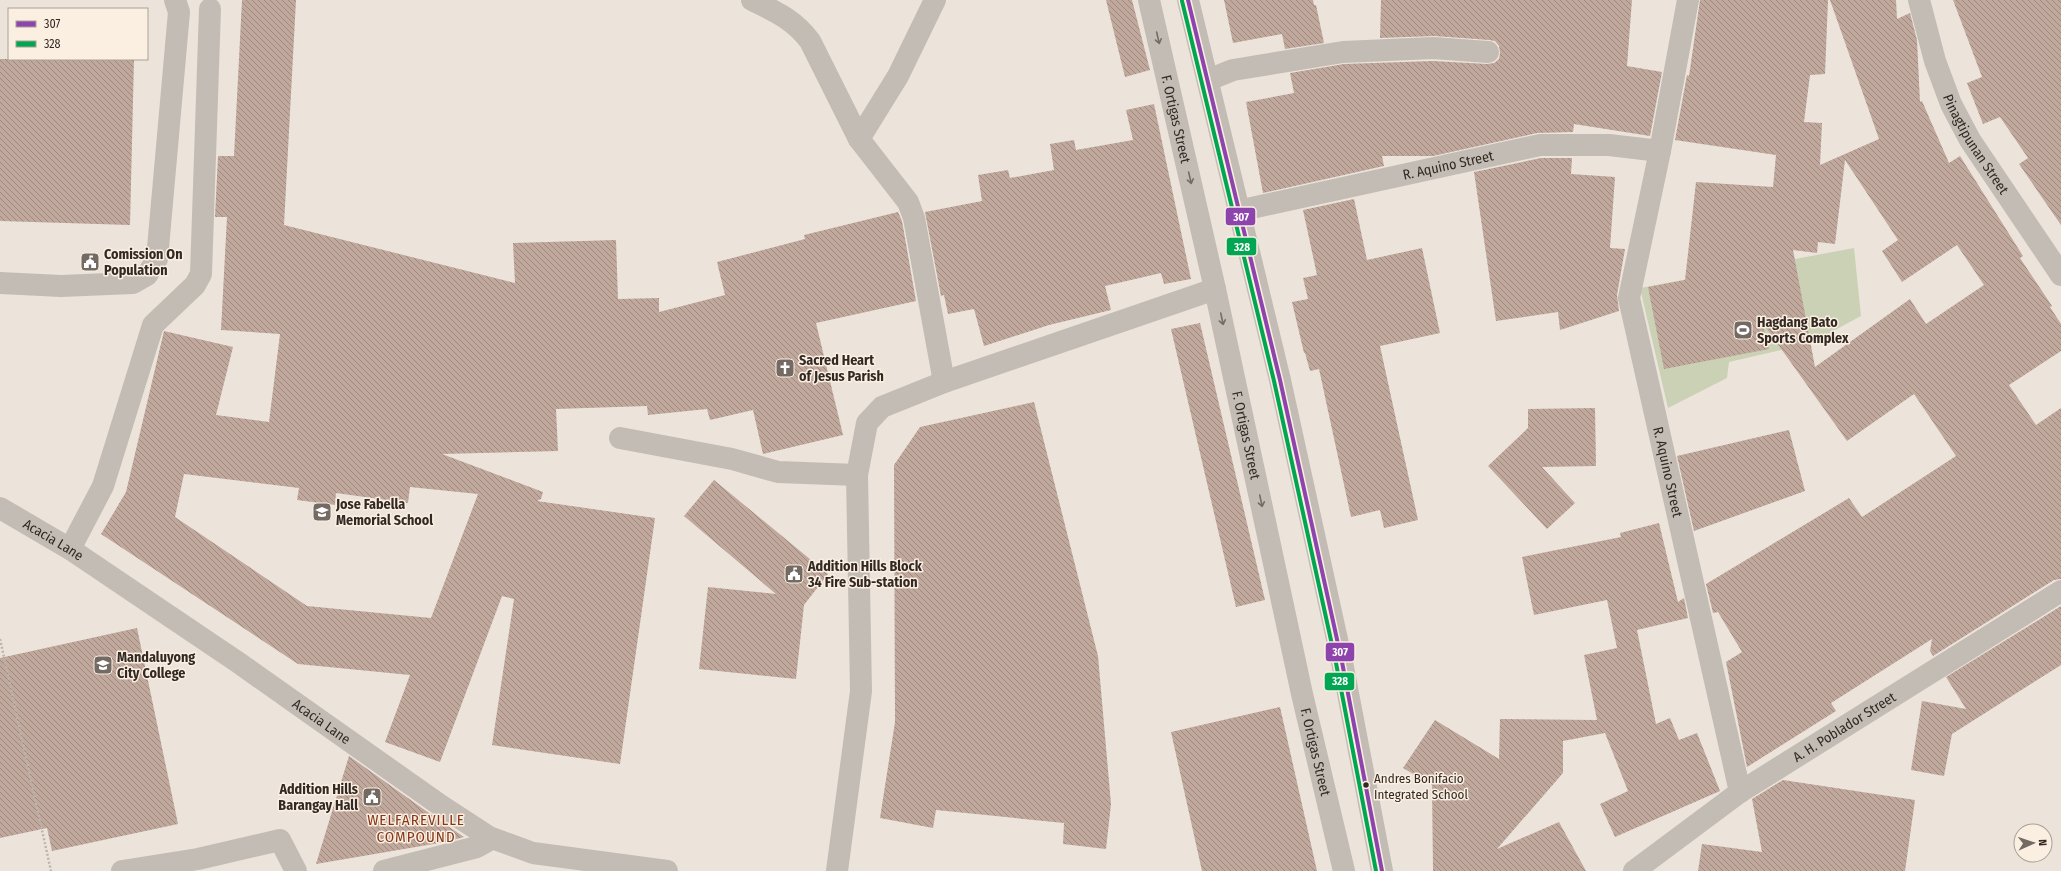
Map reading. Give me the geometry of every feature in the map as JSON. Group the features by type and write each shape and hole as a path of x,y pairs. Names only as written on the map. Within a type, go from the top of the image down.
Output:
{"street":[{"path":"0,283 60,286 133,283 147,275 157,259 179,12 175,0"},
{"path":"752,0 786,16 800,28 810,41 859,139 908,202 914,218 944,382"},
{"path":"859,139 898,76 935,0"},
{"name":"F. Ortigas Street","path":"1149,0 1215,289 1302,694 1344,871"},
{"path":"1188,0 1280,380 1340,655 1382,871"},
{"name":"R. Aquino Street","path":"1688,0 1660,151 1629,298 1740,792"},
{"name":"Pinagtipunan Street","path":"1920,0 1935,61 1951,104 1970,140 2061,275"},
{"path":"70,549 103,486 153,325 195,285 200,274 210,9"},
{"path":"1208,80 1233,70 1344,52 1433,48 1488,52"},
{"name":"R. Aquino Street","path":"1238,211 1540,146 1609,145 1660,151"},
{"path":"837,871 861,691 857,475 867,423 882,407 944,382 1215,289"},
{"path":"620,438 732,459 778,472 857,475"},
{"name":"Acacia Lane","path":"0,508 70,549 239,662 440,805 489,837 532,862 667,871"},
{"name":"A. H. Poblador Street","path":"1634,871 1740,792 2061,592"},
{"path":"384,871 478,847 486,842 489,837"},
{"path":"122,871 198,859 280,840 296,871"}],"path":[{"path":"0,638 51,871"}],"green space":[{"name":"Hagdang Bato Sports Complex","path":"1854,248 1861,316 1811,343 1729,362 1727,378 1668,408 1640,288"}],"building":[{"path":"242,0 296,0 284,225 515,283 513,243 616,240 618,299 659,298 659,312 725,295 717,262 805,239 804,235 898,212 902,221 916,301 816,323 843,435 763,454 753,410 710,420 707,409 648,415 647,406 556,409 558,451 442,454 543,492 541,499 537,501 655,518 620,764 492,745 514,599 502,596 440,762 385,742 410,675 298,664 101,534 126,492 164,331 233,347 216,415 269,422 280,334 221,330 227,217 215,217 218,156 234,156","holes":["184,474 299,488 297,500 335,505 336,493 408,503 410,487 478,494 431,618 307,606 175,517"]},
{"path":"1106,0 1132,0 1150,70 1125,77"},
{"path":"1224,0 1313,0 1314,5 1316,5 1324,43 1285,49 1282,34 1233,43"},
{"path":"1381,0 1632,0 1627,66 1662,72 1650,136 1574,124 1573,132 1537,133 1433,156 1382,156 1384,166 1263,193 1246,102 1294,93 1290,73 1344,64 1433,61 1487,64 1494,63 1499,59 1499,46 1495,41 1434,36 1380,38"},
{"path":"1700,0 1828,0 1825,74 1810,75 1804,122 1822,123 1820,165 1879,139 1830,0 1896,0 1897,19 1910,13 1917,40 1920,102 1922,101 1949,163 1960,156 2023,256 2020,258 2052,306 2050,307 2061,324 2061,351 2009,385 2036,425 2061,408 2061,579 2054,580 1933,656 1930,651 1932,639 1831,703 1836,711 1747,767 1726,662 1742,652 1718,612 1713,613 1706,584 1849,498 1862,517 1956,456 1914,394 1847,441 1762,322 1769,349 1664,369 1648,287 1685,280 1696,182 1773,187 1776,155 1675,140 1687,75 1689,76","holes":["1845,160 1898,240 1882,251 1902,282 1957,245 1984,285 1926,324 1910,299 1815,367 1793,250 1817,253 1818,242 1835,244"]},
{"path":"1953,0 2061,0 2061,225 2019,164 2028,158 2000,117 1983,124 1967,83 1982,77"},
{"path":"0,59 134,60 130,225 0,221"},
{"path":"1154,104 1191,279 1164,284 1161,273 1105,286 1111,310 1049,325 984,346 974,309 948,314 944,295 941,296 925,212 982,201 978,175 1008,170 1010,178 1054,170 1050,144 1074,140 1076,150 1133,140 1126,110"},
{"path":"1541,158 1572,158 1571,174 1615,177 1610,248 1625,249 1617,295 1619,311 1560,330 1558,312 1496,321 1474,172"},
{"path":"1354,199 1367,260 1422,248 1440,333 1380,346 1418,520 1384,528 1380,510 1351,517 1319,369 1310,371 1304,353 1292,302 1308,299 1303,278 1317,275 1303,210"},
{"path":"1200,323 1265,600 1236,607 1171,329"},
{"path":"1034,402 1098,656 1111,804 1106,849 1063,844 1064,823 936,810 933,828 880,818 895,722 894,465 920,427"},
{"path":"1595,408 1596,466 1542,467 1575,503 1547,529 1488,466 1528,428 1528,409"},
{"path":"1789,430 1805,491 1694,531 1677,456"},
{"path":"714,480 828,574 804,605 796,679 699,669 708,587 776,594 684,516"},
{"path":"1659,523 1678,602 1684,598 1688,618 1637,630 1656,724 1670,718 1679,740 1697,733 1720,791 1615,837 1600,804 1628,791 1605,733 1563,741 1563,773 1497,849 1559,822 1586,871 1433,871 1432,785 1403,768 1435,720 1499,759 1500,719 1597,720 1584,655 1617,648 1607,600 1534,615 1522,557 1621,537 1620,533"},
{"path":"2061,606 2061,665 1952,734 1944,776 1911,770 1922,701 1966,709 1946,677"},
{"path":"137,628 178,824 52,851 47,828 0,838 0,658"},
{"path":"1280,707 1317,871 1202,871 1171,732"},
{"name":"Addition Hills Barangay Hall","path":"349,756 464,837 445,842 316,864"},
{"path":"1783,780 1915,800 1905,871 1698,871 1702,844 1762,852 1752,799"}],"transit line":[{"name":"307","path":"1188,0 1280,380 1342,662 1382,871"},
{"name":"328","path":"1182,1 1274,381 1336,663 1376,871"}],"place":[{"name":"Comission On Population","path":"90,262"},
{"name":"Hagdang Bato Sports Complex","path":"1743,330"},
{"name":"Sacred Heart of Jesus Parish","path":"785,368"},
{"name":"Jose Fabella Memorial School","path":"322,512"},
{"name":"Addition Hills Block 34 Fire Sub-station","path":"794,574"},
{"name":"Mandaluyong City College","path":"103,665"},
{"name":"Andres Bonifacio Integrated School","path":"1366,785"},
{"name":"Addition Hills Barangay Hall","path":"372,797"}],"district":[{"name":"WELFAREVILLE COMPOUND","path":"416,828"}]}
